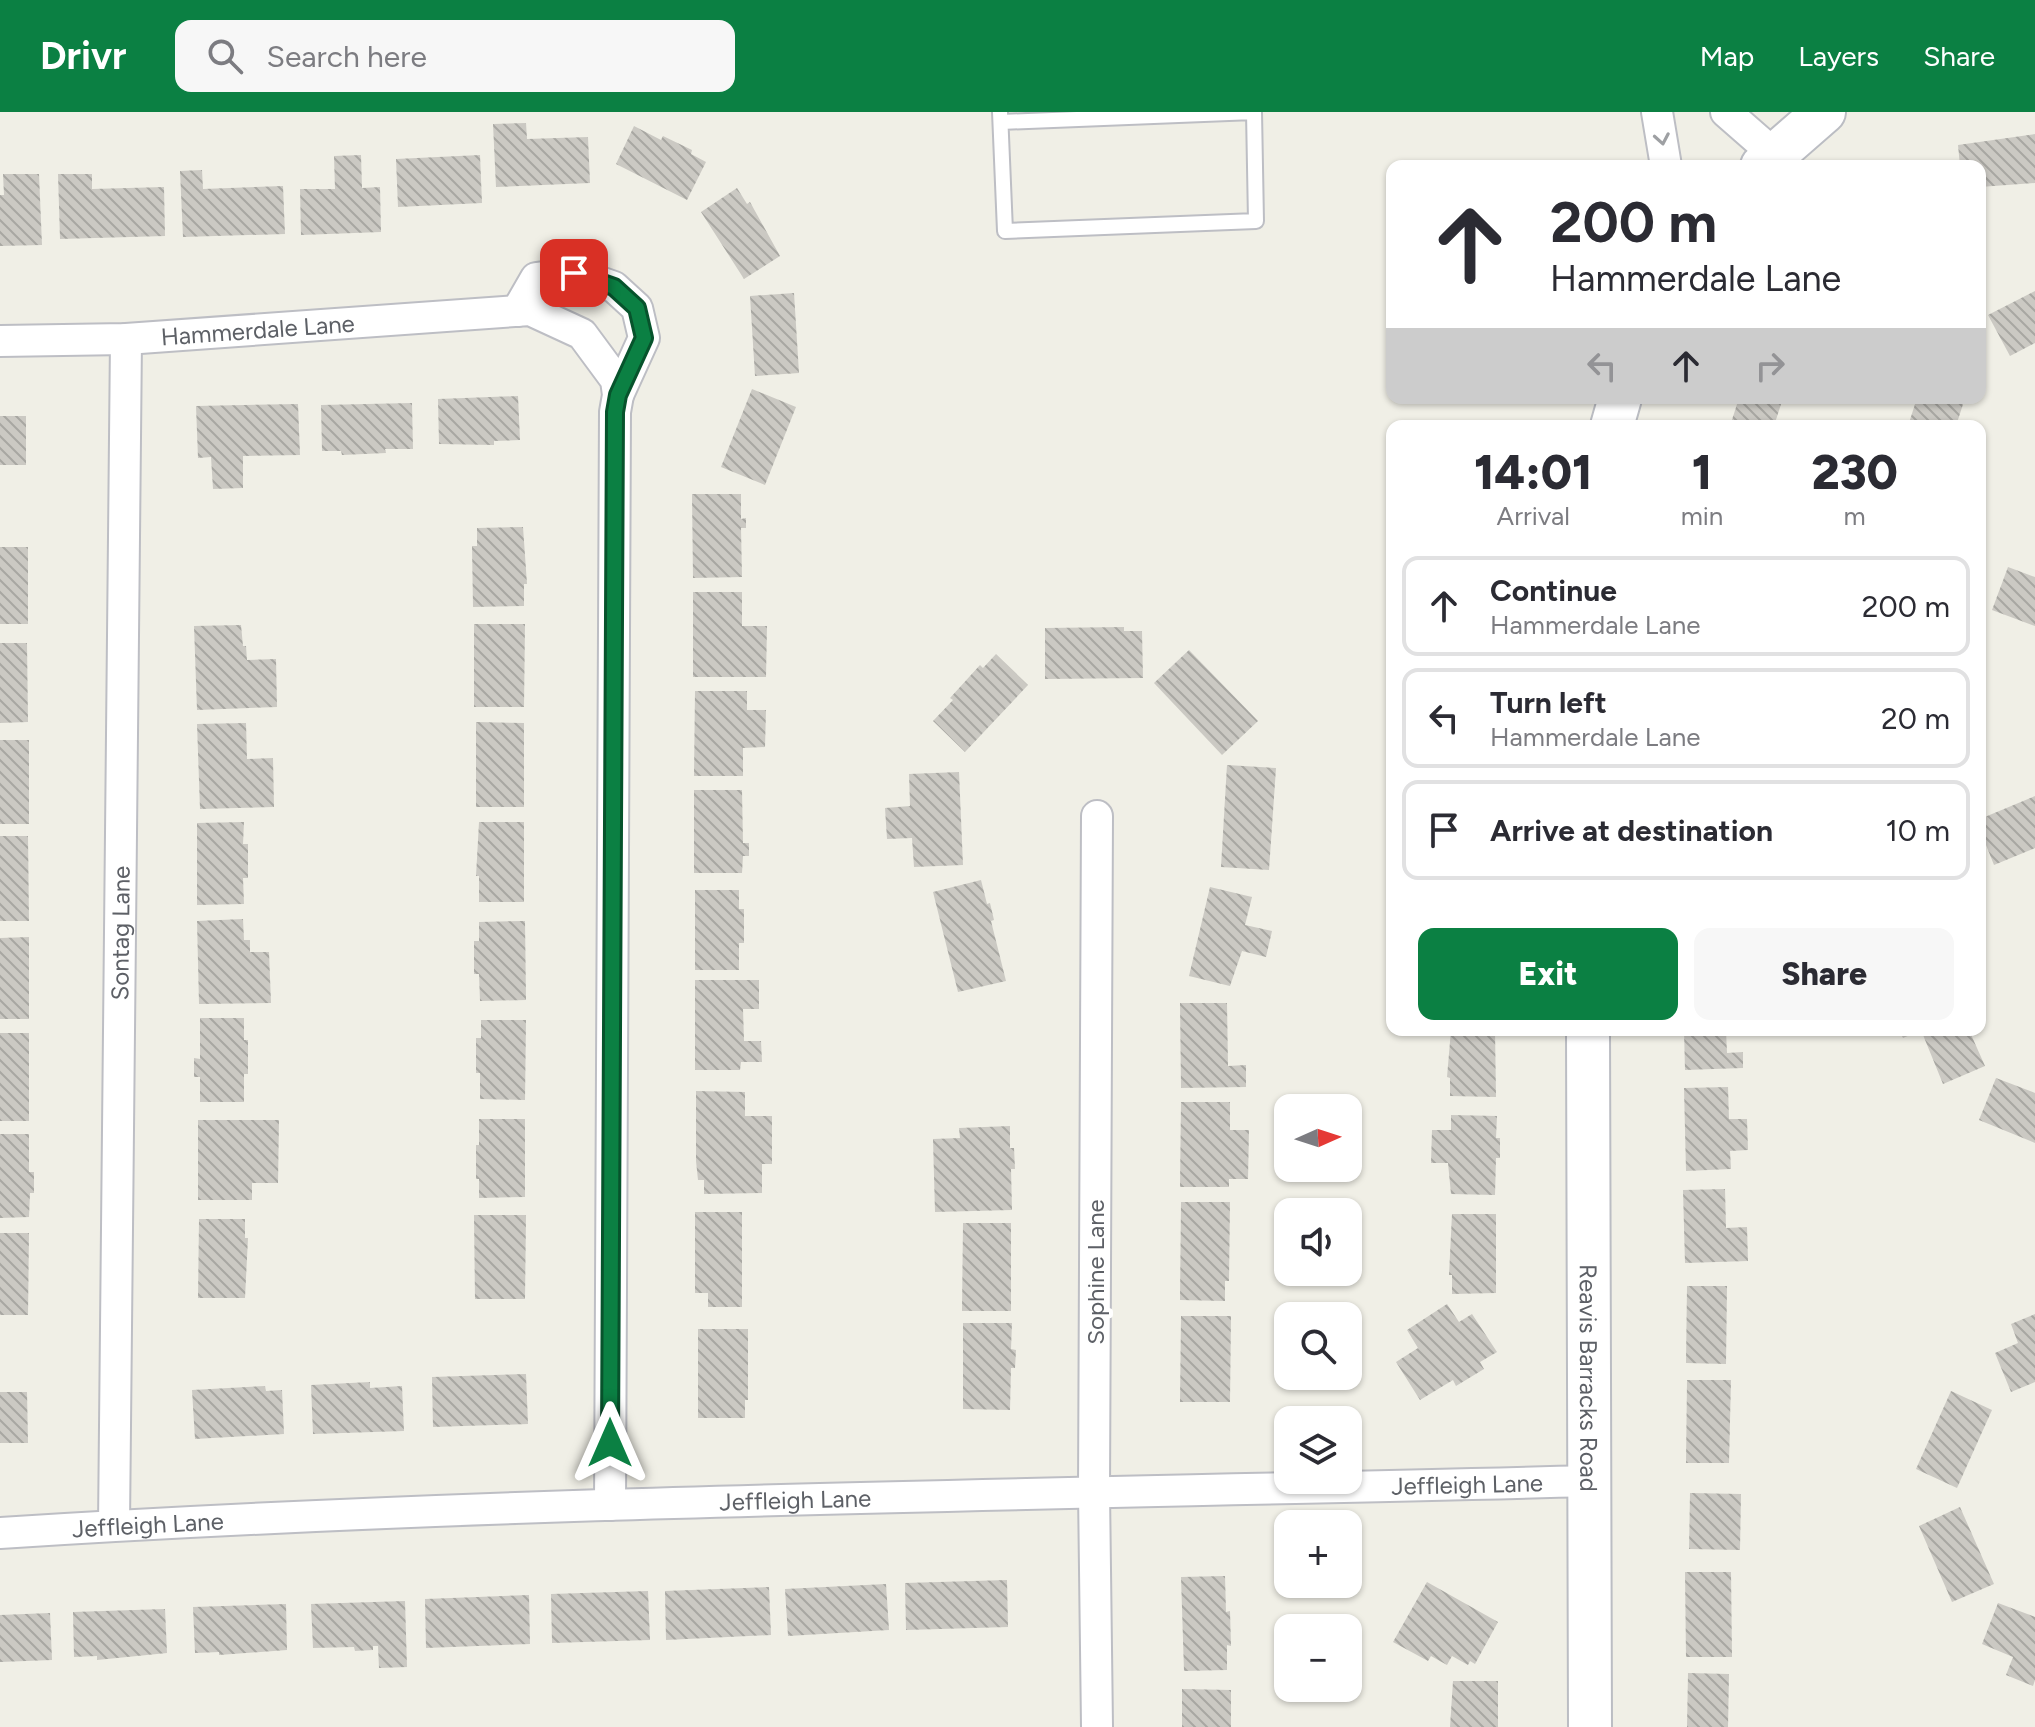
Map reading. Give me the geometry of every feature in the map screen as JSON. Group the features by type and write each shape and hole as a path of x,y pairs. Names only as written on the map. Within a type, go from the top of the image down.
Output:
{"main road":[{"path":"1768,160 1824,112"},
{"name":"Reavis Barracks Road","path":"1588,1036 1590,1727"}],"street":[{"path":"1657,112 1665,160"},
{"path":"1726,112 1768,160"},
{"path":"517,311 536,278 574,273 614,287 637,308 644,338 618,395 615,428 610,1505"},
{"name":"Hammerdale Lane","path":"0,341 126,339 530,310 582,334 616,380 618,395"},
{"name":"Sontag Lane","path":"114,1525 126,339"},
{"name":"Sophine Lane","path":"1097,816 1094,1491 1097,1727"},
{"name":"Jeffleigh Lane","path":"0,1533 114,1525 610,1505 1590,1481"}],"lane":[{"path":"1254,112 1256,221 1005,231 1000,117 1254,112"}],"building":[{"path":"526,123 527,139 588,137 590,183 496,187 493,124"},
{"path":"634,126 661,140 663,136 692,150 691,154 706,162 687,200 616,164"},
{"path":"2035,134 2035,183 1986,187 1986,160 1959,160 1958,145"},
{"path":"361,155 362,188 380,187 381,232 301,235 300,189 335,189 334,156"},
{"path":"480,155 482,203 398,207 396,159"},
{"path":"202,170 203,189 283,186 285,234 183,237 180,171"},
{"path":"3,174 39,174 42,245 0,246"},
{"path":"58,174 92,174 92,189 164,187 165,236 60,239"},
{"path":"737,188 747,204 750,202 780,256 744,279 701,212"},
{"path":"2035,291 2035,343 2010,356 1988,315"},
{"path":"794,293 799,373 755,376 750,296"},
{"path":"752,389 796,407 765,485 721,467"},
{"path":"518,396 520,440 494,441 494,445 439,444 438,399"},
{"path":"412,403 413,449 342,455 341,451 322,451 321,405"},
{"path":"298,404 300,455 243,456 243,488 213,489 211,457 198,458 196,406"},
{"path":"1737,404 1781,404 1776,420 1732,420"},
{"path":"1915,404 1963,404 1958,420 1910,420"},
{"path":"0,416 26,416 26,465 0,465"},
{"path":"692,494 741,494 741,519 746,518 746,528 741,528 742,577 693,578"},
{"path":"523,527 527,584 524,584 524,606 473,607 472,546 477,546 477,528"},
{"path":"0,547 28,547 28,624 0,624"},
{"path":"2008,567 2035,577 2035,626 1992,610"},
{"path":"693,592 742,592 742,626 767,626 766,677 693,677"},
{"path":"474,624 525,624 524,707 474,707"},
{"path":"241,625 247,660 276,659 277,707 197,710 194,626"},
{"path":"1124,627 1124,631 1142,631 1143,678 1045,679 1045,628"},
{"path":"0,643 27,643 28,722 0,723"},
{"path":"1189,650 1258,721 1222,755 1154,683"},
{"path":"996,654 1028,685 965,752 933,721 980,665 983,668"},
{"path":"695,691 747,691 747,710 766,710 765,747 743,748 743,776 694,776"},
{"path":"476,722 524,723 524,807 476,807"},
{"path":"246,723 247,759 273,758 274,807 200,809 197,724"},
{"path":"0,740 29,740 29,824 0,824"},
{"path":"1227,765 1276,768 1269,870 1221,867"},
{"path":"959,772 963,865 914,867 912,838 887,839 885,808 910,806 909,774"},
{"path":"694,790 742,790 743,843 749,843 749,856 743,856 742,873 694,873"},
{"path":"2035,796 2035,848 1994,865 1986,845 1986,816"},
{"path":"244,822 243,844 248,844 248,878 243,878 244,904 197,905 197,823"},
{"path":"479,822 524,822 524,902 479,902 479,876 476,876"},
{"path":"0,836 28,836 29,921 0,921"},
{"path":"981,880 987,904 990,903 994,920 991,921 1006,981 958,992 933,892"},
{"path":"1210,887 1252,897 1245,925 1272,931 1266,957 1242,951 1230,986 1189,976"},
{"path":"695,890 739,890 739,909 744,909 744,943 739,943 739,970 695,970"},
{"path":"243,919 244,940 250,940 250,952 269,952 271,1003 199,1004 197,921"},
{"path":"525,921 526,1000 480,1001 479,974 474,974 474,941 479,941 479,922"},
{"path":"29,937 29,1019 0,1019 0,938"},
{"path":"695,980 759,980 759,1009 743,1009 744,1041 761,1041 762,1062 741,1062 740,1070 695,1070"},
{"path":"1180,1003 1227,1003 1228,1066 1246,1065 1246,1087 1181,1088"},
{"path":"200,1018 244,1018 244,1040 248,1040 248,1074 244,1074 244,1102 200,1102 200,1077 194,1077 194,1058 200,1059"},
{"path":"481,1020 526,1020 525,1100 480,1099 476,1038 481,1038"},
{"path":"0,1033 29,1033 29,1121 0,1121"},
{"path":"1450,1036 1495,1036 1496,1097 1450,1096 1450,1078 1447,1077"},
{"path":"1684,1036 1726,1036 1727,1053 1743,1052 1743,1068 1685,1070"},
{"path":"1923,1036 1972,1036 1985,1066 1943,1084"},
{"path":"1996,1078 2035,1093 2035,1143 1979,1120"},
{"path":"1728,1087 1729,1119 1747,1119 1748,1150 1730,1151 1731,1169 1686,1171 1684,1088"},
{"path":"696,1091 745,1092 745,1116 772,1116 772,1164 762,1164 762,1193 704,1194 704,1180 698,1180 696,1161"},
{"path":"1181,1102 1230,1102 1230,1130 1249,1130 1248,1179 1229,1179 1229,1187 1180,1187"},
{"path":"1451,1115 1497,1116 1496,1138 1500,1138 1500,1158 1496,1158 1495,1195 1451,1194 1448,1163 1431,1163 1432,1130 1451,1130"},
{"path":"479,1119 525,1119 525,1197 479,1198 476,1145 479,1145"},
{"path":"198,1120 279,1120 278,1183 252,1183 252,1200 198,1200"},
{"path":"1010,1126 1010,1148 1014,1148 1015,1169 1011,1169 1012,1210 935,1212 933,1139 960,1138 959,1128"},
{"path":"0,1134 29,1134 29,1172 34,1172 34,1193 30,1193 29,1217 0,1218"},
{"path":"1725,1189 1726,1228 1747,1227 1748,1261 1685,1263 1683,1190"},
{"path":"1181,1202 1230,1202 1229,1281 1225,1281 1225,1301 1180,1300"},
{"path":"695,1212 742,1212 742,1307 708,1307 708,1293 695,1293"},
{"path":"1452,1214 1496,1214 1496,1293 1452,1294 1452,1275 1449,1275"},
{"path":"474,1215 526,1215 525,1299 475,1299"},
{"path":"199,1219 245,1219 245,1238 248,1238 245,1298 198,1298"},
{"path":"963,1223 1011,1223 1011,1311 962,1311"},
{"path":"0,1233 29,1233 28,1315 0,1315"},
{"path":"1687,1286 1727,1286 1726,1364 1686,1363"},
{"path":"1447,1304 1459,1322 1472,1314 1497,1352 1480,1362 1484,1369 1456,1386 1453,1380 1420,1400 1396,1362 1418,1348 1407,1330"},
{"path":"2035,1314 2035,1382 2011,1392 1995,1353 2018,1343 2011,1324"},
{"path":"1181,1316 1231,1316 1230,1402 1180,1402"},
{"path":"963,1323 1012,1323 1011,1349 1016,1350 1015,1368 1011,1368 1010,1410 963,1409"},
{"path":"698,1329 748,1329 745,1418 698,1418"},
{"path":"526,1374 528,1424 433,1427 432,1377"},
{"path":"1687,1380 1731,1380 1729,1463 1686,1463"},
{"path":"370,1382 370,1388 402,1386 404,1431 313,1434 311,1385"},
{"path":"265,1386 266,1391 282,1390 284,1434 195,1439 192,1390"},
{"path":"1951,1391 1992,1410 1957,1488 1916,1469"},
{"path":"0,1392 27,1392 28,1443 0,1443"},
{"path":"1690,1493 1741,1494 1740,1550 1689,1549"},
{"path":"1960,1507 1994,1584 1952,1602 1919,1526"},
{"path":"1685,1572 1731,1572 1732,1657 1686,1657"},
{"path":"1225,1576 1231,1646 1227,1645 1227,1670 1184,1671 1181,1577"},
{"path":"1007,1580 1008,1627 906,1630 905,1583"},
{"path":"1427,1582 1498,1622 1475,1664 1470,1661 1468,1665 1452,1656 1447,1665 1431,1656 1428,1661 1393,1642"},
{"path":"886,1584 889,1630 788,1636 785,1589"},
{"path":"769,1587 771,1635 666,1640 665,1591"},
{"path":"648,1591 650,1640 552,1643 551,1594"},
{"path":"529,1595 530,1644 426,1648 425,1599"},
{"path":"405,1601 407,1667 379,1668 378,1646 373,1646 373,1650 355,1651 354,1647 313,1648 311,1604"},
{"path":"1998,1603 2035,1617 2033,1686 2006,1675 2013,1657 1982,1644"},
{"path":"286,1604 287,1650 219,1655 219,1652 195,1653 193,1607"},
{"path":"165,1609 167,1653 97,1660 97,1656 74,1657 73,1612"},
{"path":"50,1613 52,1660 0,1662 0,1615"},
{"path":"1688,1673 1729,1674 1728,1727 1687,1727"},
{"path":"1453,1681 1498,1681 1498,1727 1450,1727"},
{"path":"1182,1689 1231,1690 1231,1727 1182,1727"}],"route":[{"path":"574,273 614,287 637,308 644,338 618,395 615,412 610,1443"}]}
